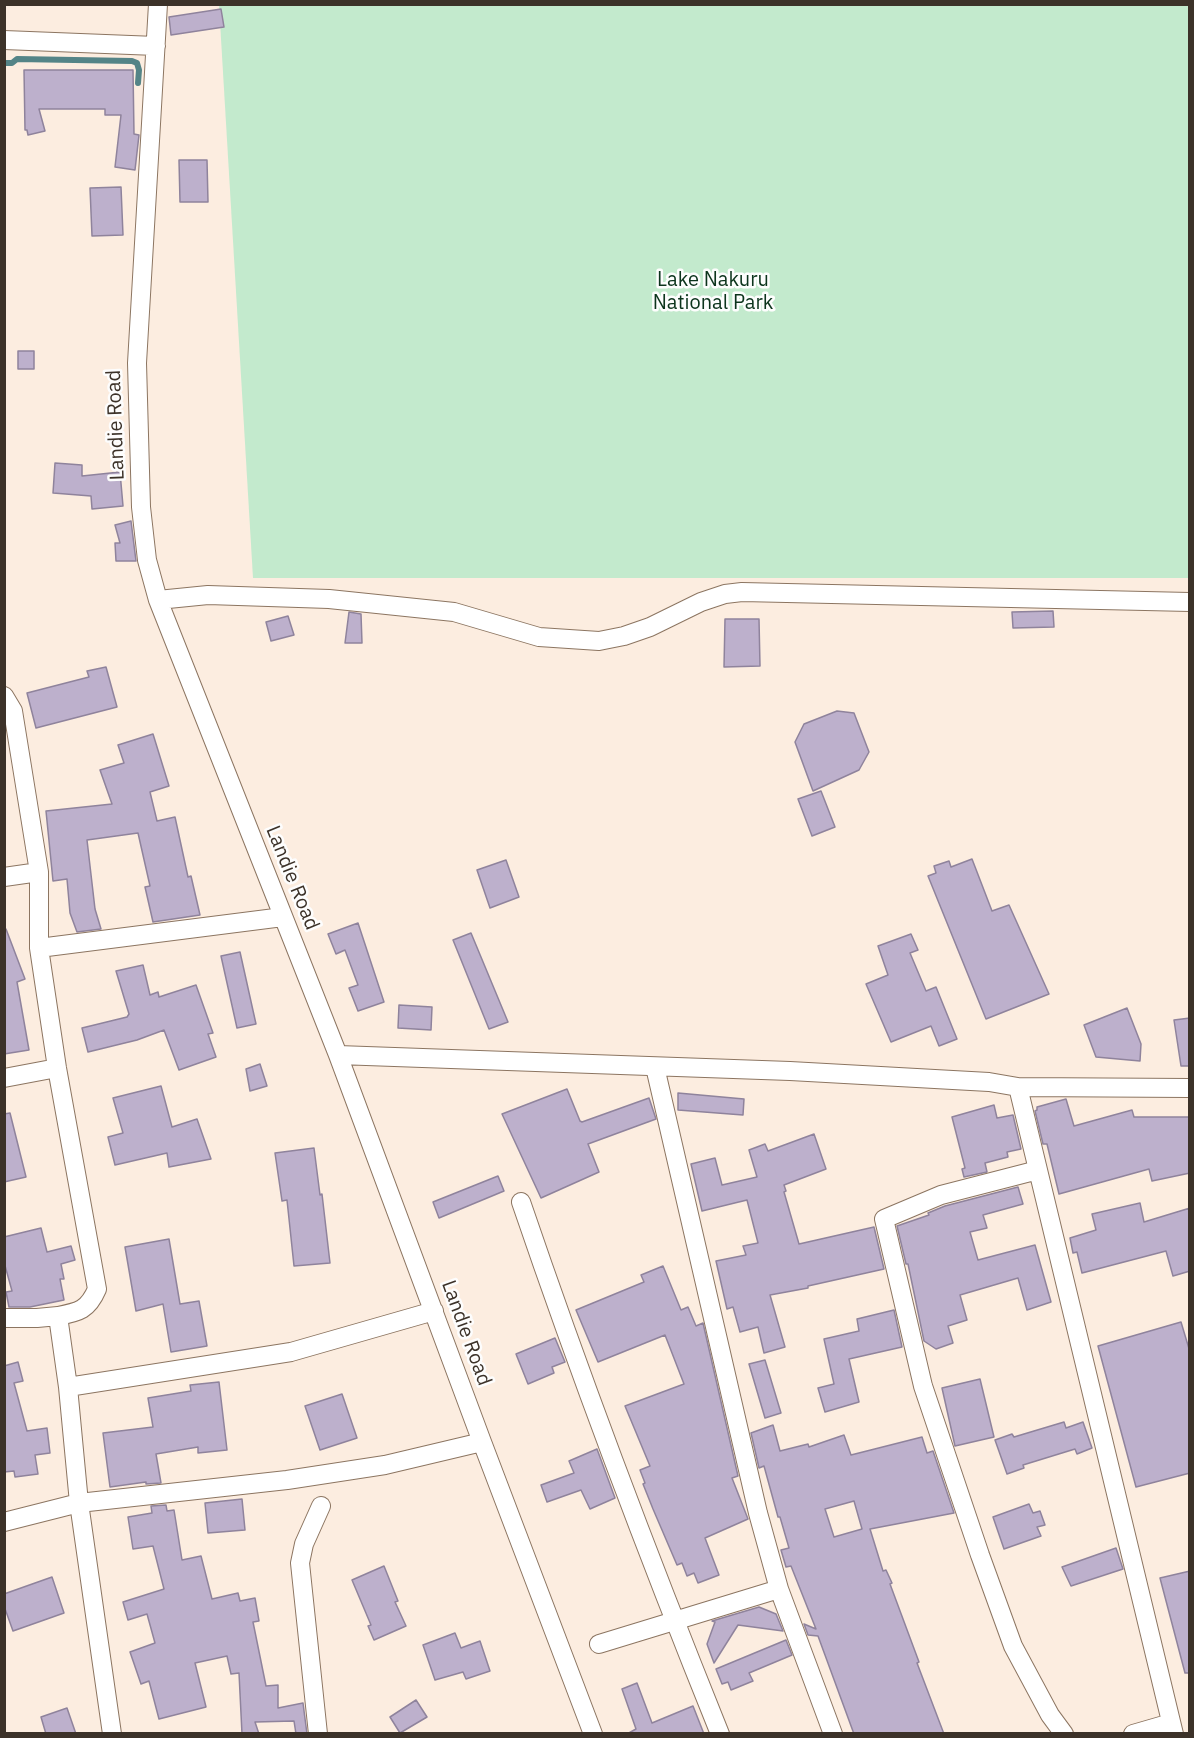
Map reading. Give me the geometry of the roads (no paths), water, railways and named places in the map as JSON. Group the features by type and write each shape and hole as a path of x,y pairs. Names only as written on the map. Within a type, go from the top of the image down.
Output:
{"street":[{"name":"Landie Road","path":"158,4 137,363 141,507 147,560 158,600 339,1055 593,1734"},
{"path":"4,40 156,46"},
{"path":"158,600 208,595 329,599 454,612 539,637 599,641 650,627 701,602 742,592 1190,602"},
{"path":"4,696 13,711 39,872 39,948 57,1068 97,1289 91,1302 77,1312 37,1318 4,1318"},
{"path":"4,877 39,872"},
{"path":"39,948 283,917"},
{"path":"339,1055 790,1071 989,1082 1018,1087 1190,1088"},
{"path":"655,1067 758,1513 779,1589 833,1734"},
{"path":"4,1078 57,1068"},
{"path":"1018,1087 1173,1728 1133,1734"},
{"path":"1038,1170 941,1195 884,1219 922,1386 980,1555 1013,1646 1050,1714 1064,1734"},
{"path":"521,1202 560,1318 720,1734"},
{"path":"68,1387 291,1352 434,1311"},
{"path":"58,1316 68,1387 79,1503 112,1734"},
{"path":"4,1522 79,1503 287,1480 385,1465 482,1442"},
{"path":"318,1734 300,1563 304,1544 321,1506"},
{"path":"598,1644 779,1589"}],"waterway":[{"path":"4,63 12,63 17,59 132,61 137,63 139,70 138,83"}],"park label":[{"name":"Lake Nakuru National Park","path":"713,292"}]}
